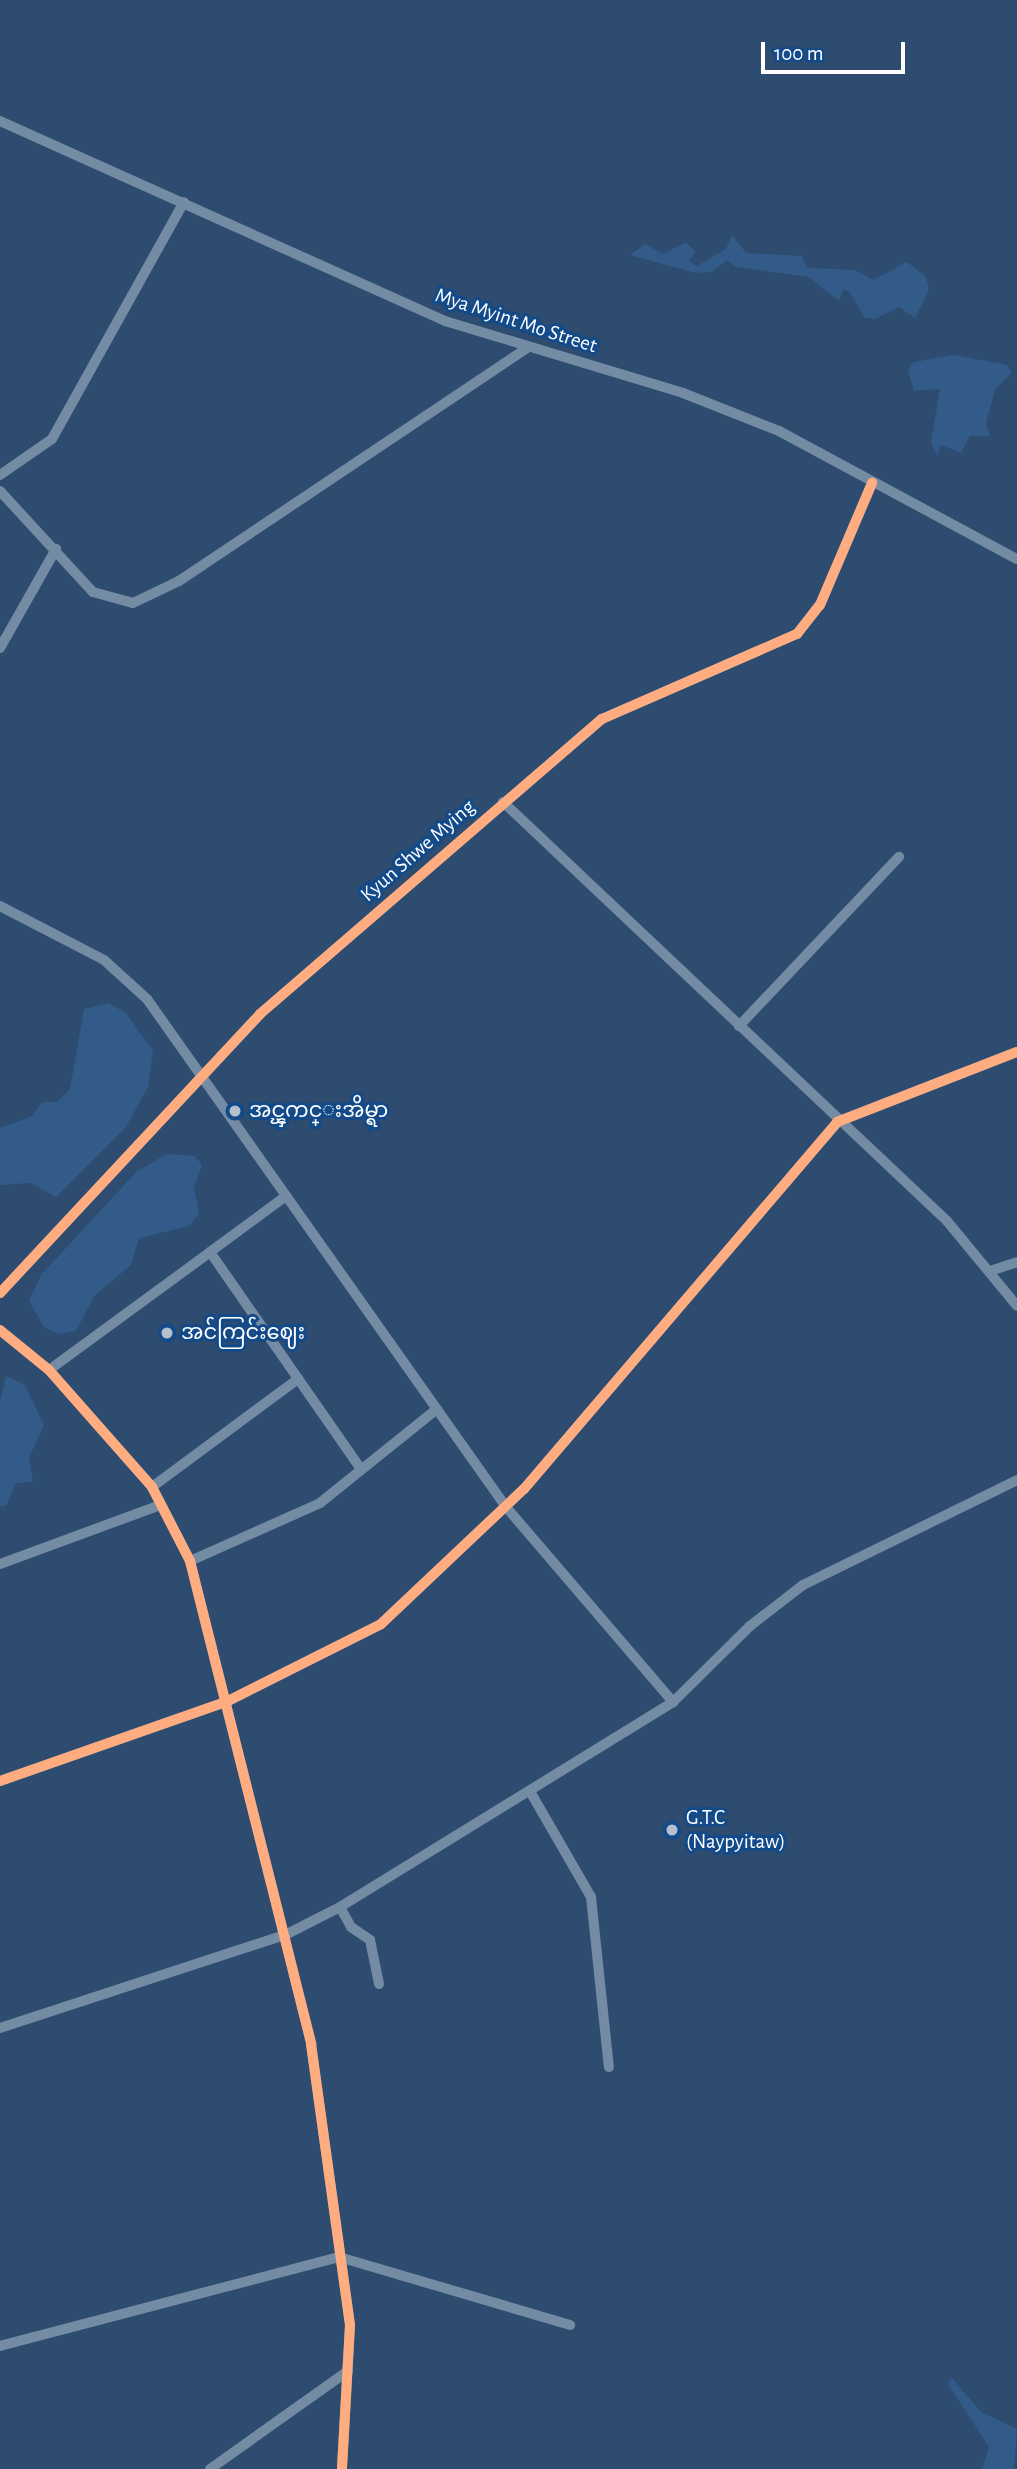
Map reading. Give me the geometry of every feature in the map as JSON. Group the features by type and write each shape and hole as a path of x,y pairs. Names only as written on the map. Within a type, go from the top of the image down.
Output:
{"street":[{"name":"Mya Myint Mo Street","path":"0,121 444,321 743,417 1017,559"},
{"path":"0,475 52,439 184,202"},
{"path":"0,491 56,549 93,593 133,603 179,581 529,347"},
{"name":"Kyun Shwe Mying","path":"0,1293 260,1014 602,719 797,634 820,605 872,483"},
{"path":"0,648 56,549"},
{"path":"503,802 993,1270 1017,1306"},
{"path":"739,1026 898,857"},
{"path":"0,906 104,960 148,999 205,1076 286,1196 506,1507 673,1702"},
{"path":"0,1781 228,1702 381,1624 506,1507 837,1122 1017,1052"},
{"path":"49,1370 286,1196"},
{"path":"210,1252 359,1468"},
{"path":"993,1270 1017,1262"},
{"path":"0,1331 49,1370 152,1487 190,1561 287,1934 311,2044 349,2325 342,2469"},
{"path":"152,1487 298,1379"},
{"path":"190,1561 320,1503 359,1468 437,1409"},
{"path":"0,2028 287,1934 340,1907 531,1793 673,1702 750,1626 803,1585 1017,1480"},
{"path":"0,1564 160,1505"},
{"path":"531,1793 591,1897 609,2067"},
{"path":"340,1907 351,1927 370,1940 379,1984"},
{"path":"0,2346 339,2256 570,2325"},
{"path":"210,2469 313,2390 348,2371"}],"water":[{"path":"732,235 746,253 802,256 807,268 855,270 873,280 907,262 926,277 929,290 915,318 899,307 875,319 865,318 849,291 843,290 839,301 809,277 736,267 727,260 712,272 696,273 630,255 645,244 663,254 686,242 695,251 689,261 697,266 726,249"},
{"path":"954,355 1007,365 1012,373 995,389 986,424 990,436 970,436 961,453 941,445 937,456 931,443 940,389 914,391 908,370 914,362"},
{"path":"108,1003 126,1013 153,1051 148,1087 126,1127 56,1197 31,1183 0,1185 0,1128 32,1116 42,1102 57,1102 70,1089 84,1009"},
{"path":"167,1154 195,1156 202,1165 194,1187 199,1214 189,1226 139,1238 131,1265 94,1296 76,1331 58,1334 44,1327 29,1301 41,1275 137,1171"},
{"path":"6,1376 25,1385 44,1425 29,1458 33,1482 16,1483 6,1506 0,1506 0,1401"},
{"path":"952,2378 981,2412 1017,2429 1014,2469 982,2469 989,2447 948,2384"}],"cycle path":[{"path":"0,1293 260,1014 602,719 797,634 820,605 872,483"},
{"path":"0,1781 228,1701 381,1624 524,1489 837,1122 1017,1052"},
{"path":"0,1330 49,1370 152,1487 190,1561 311,2044 350,2325 342,2469"}],"place":[{"name":"အင္ၾကင္းအိမ္ရာ","path":"235,1111"},
{"name":"အင်ကြင်းဈေး","path":"167,1333"},
{"name":"G.T.C (Naypyitaw)","path":"672,1830"}]}
